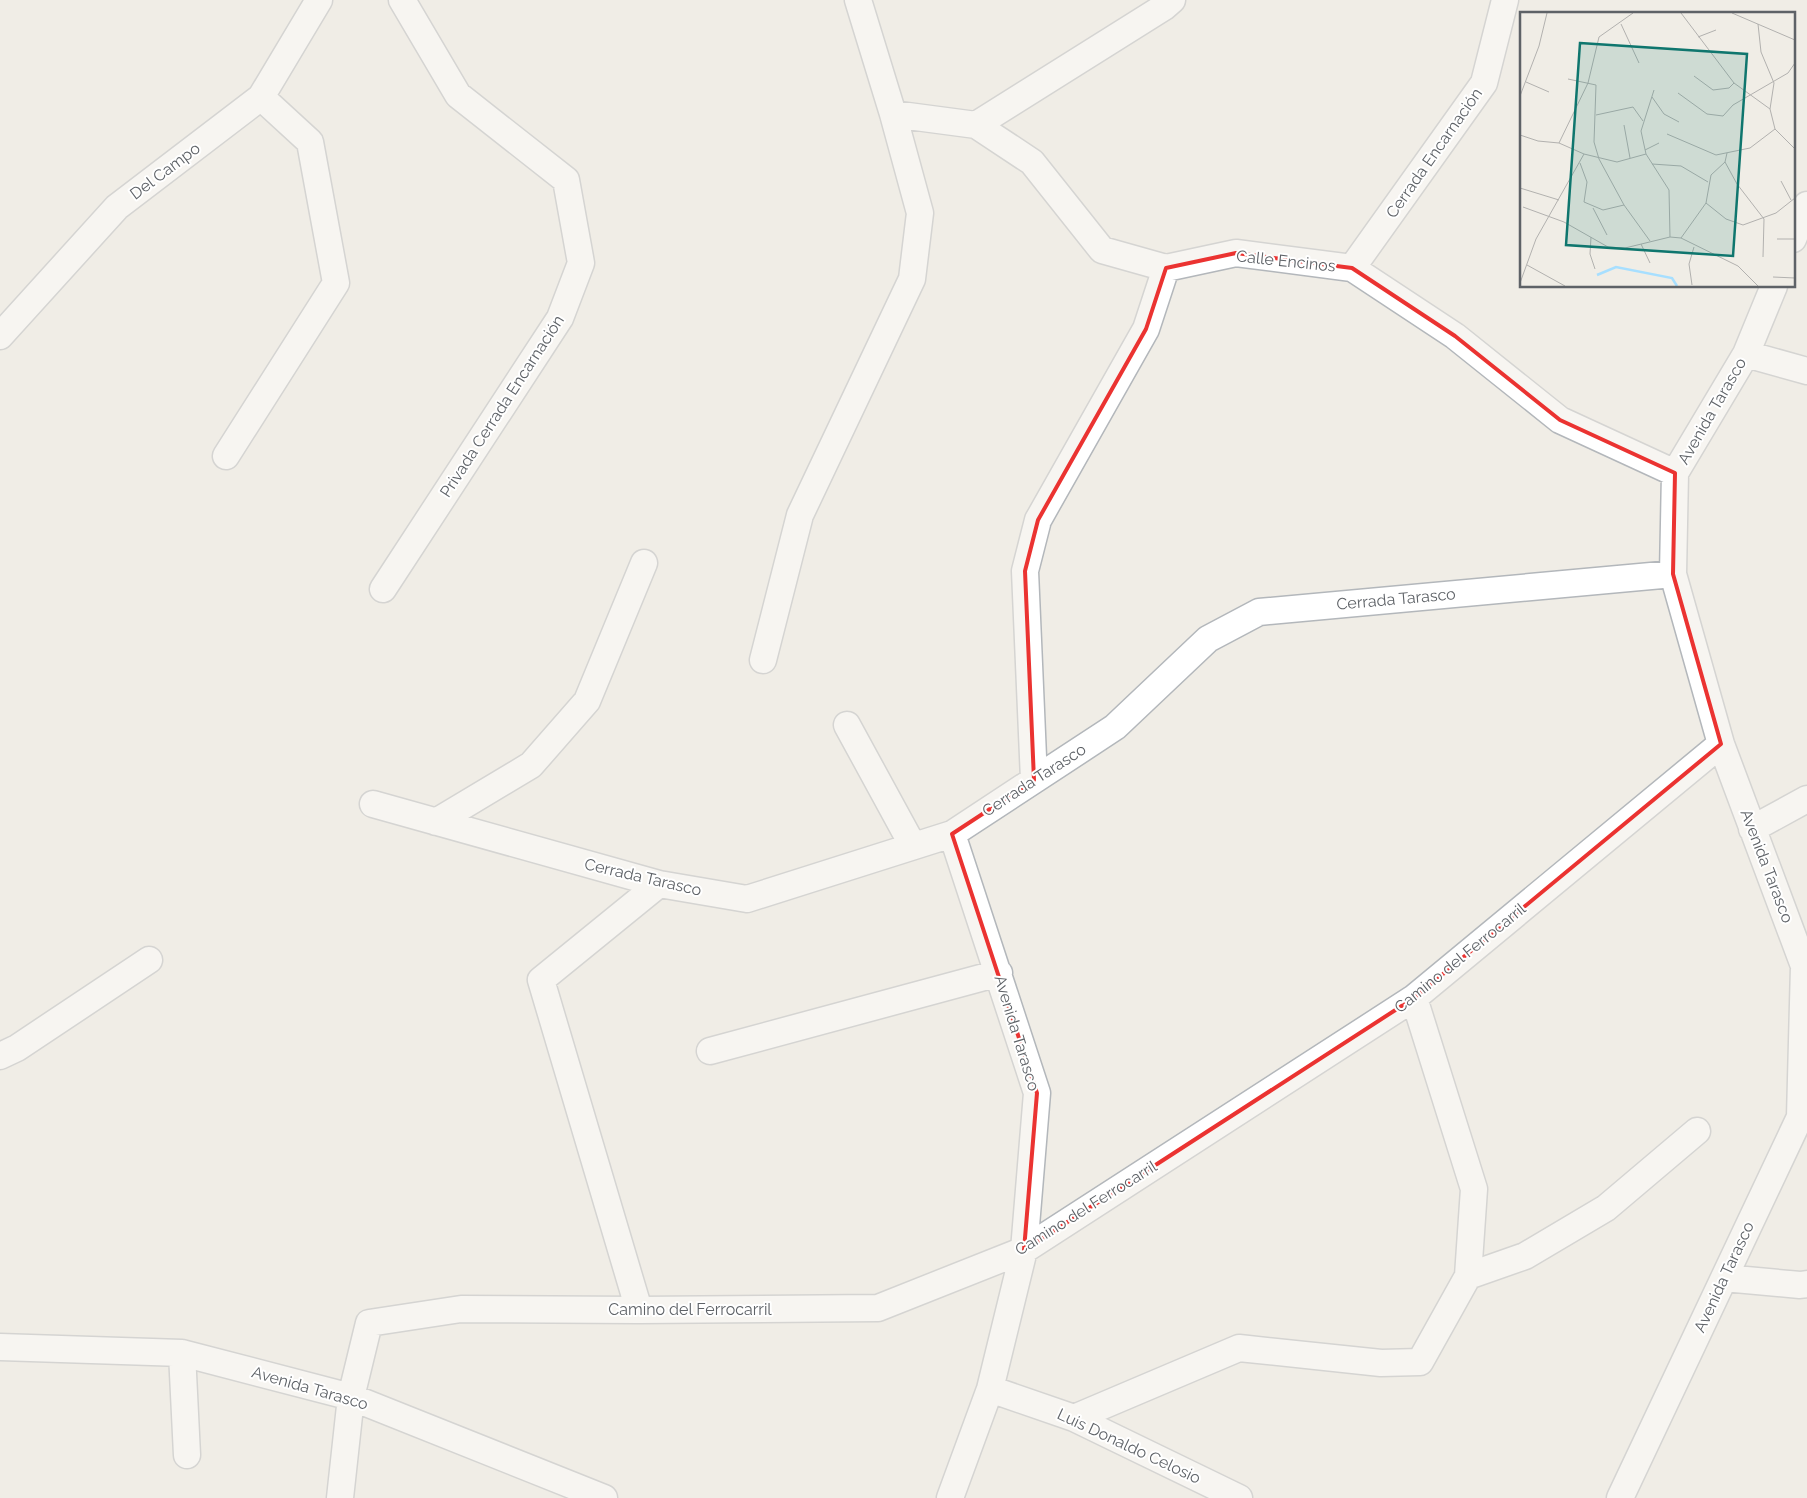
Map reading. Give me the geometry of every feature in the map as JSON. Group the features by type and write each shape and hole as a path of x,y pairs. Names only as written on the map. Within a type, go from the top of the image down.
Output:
{"street":[{"name":"Del Campo","path":"0,336 117,207 261,97 320,0"},
{"name":"Privada Cerrada Encarnación","path":"383,589 560,318 581,263 566,180 458,95 402,0"},
{"path":"763,660 800,515 912,279 920,213 893,114 858,0"},
{"path":"976,125 1164,7 1172,0"},
{"name":"Cerrada Encarnación","path":"1352,268 1484,83 1505,0"},
{"path":"226,456 336,283 310,142 261,97"},
{"name":"Calle Encinos","path":"893,114 976,125 1032,162 1102,250 1166,268 1236,253 1352,268 1455,336 1560,420 1675,473"},
{"path":"1794,236 1807,205"},
{"path":"1034,780 1025,571 1038,520 1146,329 1166,268"},
{"name":"Avenida Tarasco","path":"1620,1498 1800,1117 1804,966 1721,744 1674,574 1675,473 1746,354 1773,288"},
{"path":"1746,354 1807,371"},
{"path":"436,822 531,766 587,701 644,563"},
{"name":"Cerrada Tarasco","path":"373,804 660,884 747,899 952,834 1115,727 1208,639 1259,612 1674,574"},
{"path":"847,725 913,846"},
{"name":"Camino del Ferrocarril","path":"352,1396 369,1323 462,1309 878,1308 1024,1250 1414,998 1721,744"},
{"path":"1752,829 1807,799"},
{"name":"Avenida Tarasco","path":"950,1498 990,1389 1024,1250 1038,1093 952,834"},
{"path":"639,1310 541,980 660,884"},
{"path":"0,1056 17,1048 149,960"},
{"path":"710,1051 999,973"},
{"path":"1074,1418 1240,1348 1381,1363 1420,1362 1468,1276 1474,1190 1414,998"},
{"path":"1468,1276 1524,1256 1606,1208 1697,1130"},
{"path":"1724,1278 1800,1285 1807,1284"},
{"name":"Avenida Tarasco","path":"0,1347 182,1353 352,1396 604,1498"},
{"path":"182,1353 187,1455"},
{"name":"Luis Donaldo Celosio","path":"990,1389 1074,1418 1239,1498"},
{"path":"340,1498 352,1396"}],"highlighted area":[{"path":"1236,253 1352,268 1455,336 1560,420 1675,473 1673,574 1721,744 1414,998 1024,1250 1037,1093 952,834 1034,780 1025,571 1038,520 1146,329 1166,268"}]}
